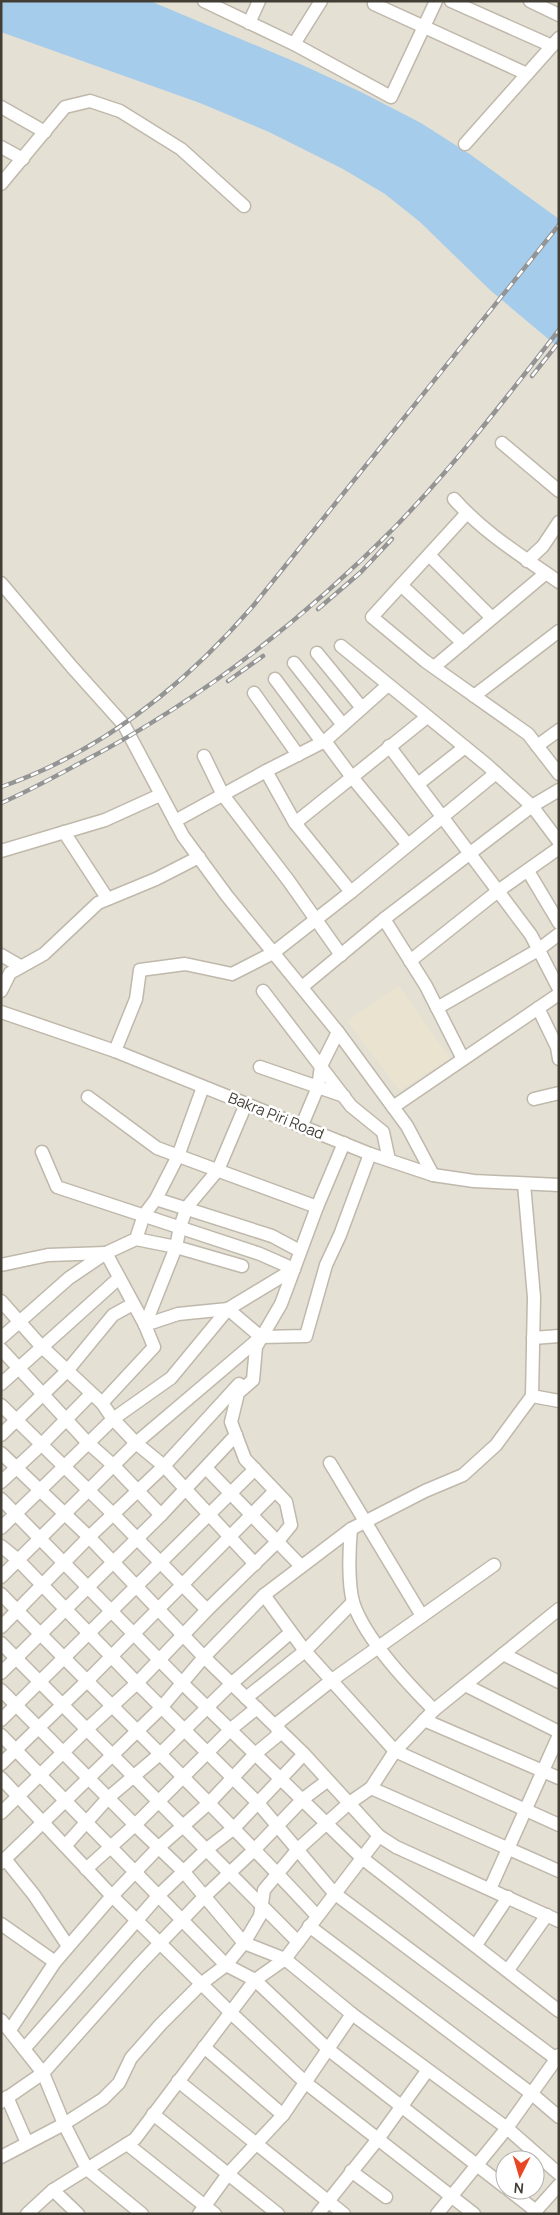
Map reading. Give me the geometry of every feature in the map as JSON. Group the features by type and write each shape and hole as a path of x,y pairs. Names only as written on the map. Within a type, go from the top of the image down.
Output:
{"street":[{"path":"204,1 294,44 391,97 436,1"},
{"path":"249,23 259,1"},
{"path":"294,44 321,1"},
{"path":"451,1 556,42 465,144"},
{"path":"530,1 559,14"},
{"path":"374,4 527,74"},
{"path":"1,184 66,107 90,101 120,111 181,149 244,206"},
{"path":"1,107 45,132"},
{"path":"1,146 23,159"},
{"path":"502,443 559,491"},
{"path":"454,499 467,513 508,548 559,582"},
{"path":"467,513 372,616 434,667 528,734 559,774"},
{"path":"527,561 543,546 559,522"},
{"path":"429,555 492,618"},
{"path":"434,667 546,573"},
{"path":"1,583 124,726 160,795 199,856 227,896 272,953 338,1032 393,1107 406,1126 432,1175"},
{"path":"401,586 463,643"},
{"path":"474,696 559,631"},
{"path":"341,646 496,773 532,806 559,842"},
{"path":"317,653 362,708"},
{"path":"294,663 343,725"},
{"path":"275,679 408,845"},
{"path":"175,821 324,741 388,685"},
{"path":"254,693 298,755"},
{"path":"295,823 351,776 427,717"},
{"path":"537,746 559,730"},
{"path":"390,746 531,935 559,989"},
{"path":"418,784 465,747"},
{"path":"204,756 223,795 341,955"},
{"path":"266,771 295,823 351,892"},
{"path":"115,1051 136,999 140,970 185,964 232,974 272,953 351,892 496,773"},
{"path":"302,987 384,919 532,806 559,790"},
{"path":"1,851 105,820 160,795"},
{"path":"64,832 107,898"},
{"path":"410,961 498,891 559,848"},
{"path":"1,991 10,973 44,954 98,903 156,879 199,856"},
{"path":"528,871 559,923"},
{"path":"384,919 437,1008 463,1059"},
{"path":"437,1008 538,950 559,934"},
{"path":"1,955 20,966"},
{"path":"263,991 352,1106 383,1132 389,1160"},
{"path":"393,1107 559,994"},
{"path":"538,1008 557,1047 559,1059"},
{"name":"Bakra Piri Road","path":"1,1012 115,1051 370,1154 432,1175 474,1181 559,1185"},
{"path":"302,1125 318,1087 321,1066 338,1032"},
{"path":"260,1067 344,1096"},
{"path":"136,1239 144,1215 156,1199 178,1156 204,1087"},
{"path":"534,1098 559,1093"},
{"path":"88,1097 157,1148 317,1207"},
{"path":"145,1325 176,1247 187,1207 218,1170 246,1104"},
{"path":"1,1814 87,1729 137,1683 207,1610 278,1541 291,1525 286,1502 245,1459 231,1422 238,1393 253,1380 256,1348 281,1304 317,1207 344,1143"},
{"path":"42,1152 57,1187 260,1254 294,1270"},
{"path":"1,1577 136,1443 261,1337 306,1336 326,1265 340,1235 370,1154"},
{"path":"68,1946 34,1894 3,1861 161,1708 204,1657 264,1595 351,1529 425,1491 463,1475 496,1445 532,1396 534,1297 524,1184"},
{"path":"156,1199 187,1207 272,1236 300,1252"},
{"path":"1,1338 69,1278 106,1253 136,1239 176,1247 242,1266"},
{"path":"1,1265 48,1255 106,1253"},
{"path":"102,1403 154,1347 145,1325 106,1253"},
{"path":"1,1528 17,1515 87,1442 113,1419 171,1378 228,1309 294,1270"},
{"path":"1,1384 41,1346 119,1278"},
{"path":"1,1301 20,1320 41,1346 102,1403 113,1419 136,1443 164,1466 255,1564"},
{"path":"1,1435 67,1371 112,1316 133,1304"},
{"path":"145,1325 178,1314 228,1309 261,1337"},
{"path":"533,1338 559,1336"},
{"path":"1,1349 87,1442 113,1465 161,1515"},
{"path":"1,1627 89,1537 164,1466 254,1367"},
{"path":"1,1482 91,1394"},
{"path":"532,1396 559,1402"},
{"path":"1,1405 64,1465 207,1610"},
{"path":"1,1673 42,1635 112,1562 186,1490 236,1435"},
{"path":"1,1453 89,1537 183,1636 304,1754 378,1836 396,1847 553,1918 508,1970"},
{"path":"330,1463 422,1616"},
{"path":"206,1468 301,1566"},
{"path":"1,1720 255,1469"},
{"path":"1,1764 87,1682 251,1514 276,1491"},
{"path":"1,1499 89,1586 182,1683 208,1706 280,1780 362,1858 559,2011"},
{"path":"351,1529 349,1553 353,1602 369,1633 406,1681 434,1710"},
{"path":"1,1546 258,1803 334,1893 558,2058 507,2128 437,2214"},
{"path":"10,2030 55,1962 68,1946 158,1847 209,1803 233,1780 255,1754 277,1736 279,1722 332,1680 494,1565"},
{"path":"1,1594 278,1874 313,1921 559,2117"},
{"path":"264,1595 304,1651 395,1751 559,1825"},
{"path":"246,1698 304,1651 353,1602"},
{"path":"1,2156 64,2124 103,2099 119,2083 132,2058 161,2024 202,1984 226,1965 244,1943 260,1916 264,1890 298,1849 348,1804 371,1788 395,1751 434,1710 559,1609"},
{"path":"65,1846 108,1798 160,1754 231,1684 290,1632"},
{"path":"1,1643 298,1942"},
{"path":"503,1654 559,1682"},
{"path":"465,1685 559,1733 490,1888"},
{"path":"1,1690 135,1825 184,1871 244,1943 286,1959 352,2014 507,2128 559,2174"},
{"path":"86,1869 183,1779 231,1729 257,1708"},
{"path":"424,1720 559,1778"},
{"path":"1,1735 226,1965 255,1980 329,2050 495,2179"},
{"path":"24,2049 159,1895 207,1849 234,1828 304,1754"},
{"path":"1,1778 112,1896 230,2012 306,2082 474,2214"},
{"path":"27,2143 4,2099 43,2073 160,1942 229,1872 254,1850 302,1799 327,1781"},
{"path":"371,1788 559,1871"},
{"path":"27,2214 53,2190 134,2139 255,1980 286,1959 378,1836"},
{"path":"476,1945 508,1897"},
{"path":"1,1924 55,1962"},
{"path":"127,2144 206,2211 228,2174 283,2115 352,2014"},
{"path":"1,2020 43,2073 64,2124 87,2169 142,2214"},
{"path":"204,2047 283,2115"},
{"path":"318,2214 378,2139 427,2071"},
{"path":"178,2082 344,2214"},
{"path":"153,2114 278,2214"},
{"path":"351,2171 386,2197"},
{"path":"521,2200 536,2213 559,2185"},
{"path":"53,2190 78,2214"}],"shaded area":[{"path":"1,1 559,1 559,2214 1,2214"},
{"path":"399,986 450,1058 400,1091 347,1021"}],"water":[{"path":"1,1 150,1 298,63 363,93 421,123 471,155 559,219 559,348 490,290 420,222 385,194 343,169 269,132 200,103 1,32"}],"railway":[{"path":"1,787 73,755 106,735 139,713 199,663 253,606 559,225"},
{"path":"1,803 82,762 167,713 208,686 286,627 359,562 417,504 480,431 559,330"},
{"path":"532,376 559,342"},
{"path":"318,609 361,572 392,539"},
{"path":"228,681 263,656"}]}
